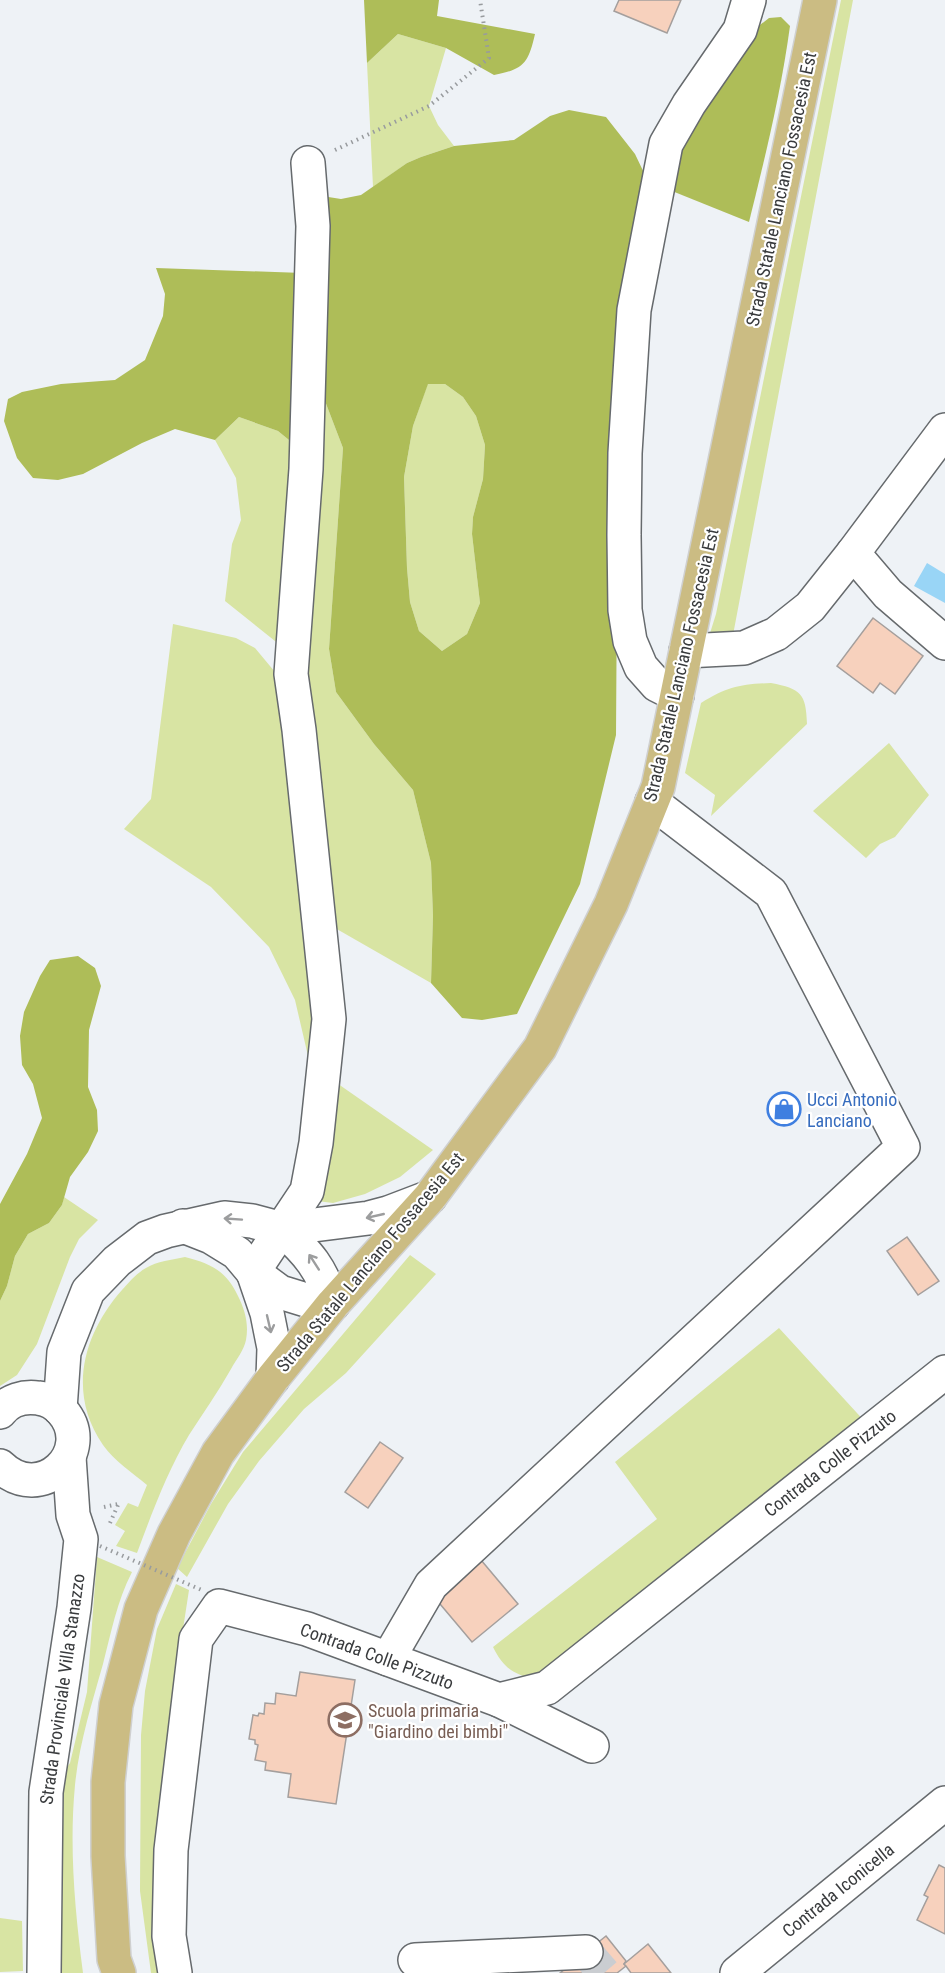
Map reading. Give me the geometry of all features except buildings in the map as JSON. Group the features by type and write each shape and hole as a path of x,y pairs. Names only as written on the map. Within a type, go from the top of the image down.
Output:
{"main road":[{"name":"Strada Statale Lanciano Fossacesia Est","path":"115,1968 108,1856 108,1782 116,1705 141,1609 174,1534 218,1453 273,1378 333,1304 430,1197 540,1048 611,904 658,787 820,0"}],"street":[{"path":"676,695 657,685 641,667 630,641 625,610 625,453 634,310 666,144 689,104 740,30 749,0"},
{"path":"253,1272 307,1191 316,1143 329,1019 299,730 291,674 306,457 313,226 308,163"},
{"path":"686,651 744,648 776,634 810,607 945,430"},
{"path":"853,553 888,594 945,643"},
{"path":"388,1659 431,1585 903,1147 771,893 652,802"},
{"path":"29,1397 63,1352 88,1291 135,1246 147,1238 183,1226 224,1218 252,1221 282,1228 369,1218 430,1197"},
{"path":"183,1226 237,1253 253,1272 280,1292 306,1300 333,1304 325,1280 309,1254 282,1228"},
{"path":"253,1272 267,1313 274,1348 273,1378"},
{"path":"0,1412 15,1400 29,1397 44,1399 60,1409 63,1352"},
{"name":"Contrada Colle Pizzuto","path":"175,1973 169,1936 171,1850 196,1639 219,1606 307,1629 499,1701 547,1688 945,1372"},
{"name":"Strada Provinciale Villa Stanazzo","path":"44,1973 46,1791 74,1608 81,1539 73,1515 69,1457 73,1443 72,1428 60,1409"},
{"path":"0,1466 20,1479 32,1481 54,1474 69,1457"},
{"path":"32,1481 73,1515"},
{"path":"499,1701 592,1746"},
{"name":"Contrada Iconicella","path":"737,1973 943,1807"},
{"path":"415,1960 586,1952"}],"path":[{"path":"308,163 429,106 489,58 480,0"},
{"path":"100,1546 204,1591"}],"green space":[{"path":"364,0 439,0 437,16 535,34 530,52 523,63 512,70 494,75 446,48 398,34 367,63"},
{"path":"841,0 853,0 733,635 706,646 716,614"},
{"path":"781,17 790,26 772,125 749,222 667,189 673,158 756,28 769,18"},
{"path":"398,34 446,48 429,106 438,125 454,146 407,163 373,187 367,63"},
{"path":"569,110 606,117 635,154 646,177 617,580 616,735 580,884 517,1014 482,1020 462,1018 431,983 433,916 431,863 413,790 374,744 336,692 329,649 343,448 320,388 322,196 341,199 361,195 407,163 421,157 454,146 514,140 550,116","holes":["428,384 445,384 463,397 476,416 485,445 483,479 473,517 472,534 480,603 467,634 442,651 419,631 410,602 404,477 413,426"]},
{"path":"156,268 303,273 300,449 278,431 239,417 215,440 175,429 142,443 83,474 58,480 33,478 17,458 4,421 8,399 22,392 61,384 115,380 145,360 163,316 165,294"},
{"path":"428,383 445,384 463,397 476,416 485,445 483,479 473,517 472,534 480,603 467,634 442,651 419,631 410,602 407,568 404,477 413,426"},
{"path":"320,388 343,448 329,649 336,692 374,744 413,790 431,863 433,916 431,983 328,924 307,717 304,613"},
{"path":"239,417 278,431 300,449 285,649 225,601 232,544 241,520 236,478 215,440"},
{"path":"173,624 236,638 255,648 280,678 314,1003 315,1086 295,1000 269,947 211,887 124,829 151,799"},
{"path":"771,683 795,690 800,694 805,705 807,724 711,816 715,795 685,773 701,703 734,687"},
{"path":"889,743 929,795 895,837 880,844 866,858 813,811"},
{"path":"78,956 95,968 101,986 89,1030 88,1087 97,1110 98,1131 88,1152 70,1177 62,1205 49,1223 28,1234 15,1256 7,1286 0,1301 0,1204 27,1154 42,1118 33,1084 22,1065 20,1036 24,1012 50,960"},
{"path":"331,1079 433,1150 400,1177 365,1194 333,1203 309,1200"},
{"path":"64,1197 98,1220 79,1239 70,1257 37,1344 17,1375 0,1386 0,1301 7,1286 15,1256 28,1234 49,1223 62,1205"},
{"path":"410,1255 436,1274 346,1373 304,1409 259,1461 228,1504 187,1577 177,1568 211,1504 243,1452"},
{"path":"185,1257 210,1266 228,1280 244,1312 247,1323 246,1340 240,1355 189,1435 174,1463 137,1553 116,1546 125,1531 115,1525 128,1503 138,1507 147,1485 107,1451 92,1425 85,1405 84,1364 98,1325 127,1284 139,1272 150,1266"},
{"path":"779,1328 868,1425 535,1680 505,1665 493,1647 657,1519 615,1462"},
{"path":"97,1557 132,1572 118,1606 90,1709 75,1785 74,1879 83,1973 53,1973 56,1784 70,1763 87,1692"},
{"path":"176,1584 189,1590 179,1655 162,1973 151,1973 140,1891 141,1735 145,1691 157,1629"},
{"path":"0,1918 22,1921 23,1971 0,1972"}],"water":[{"path":"927,563 945,574 945,603 914,586"}],"tunnel":[{"path":"586,1952 604,1973"}],"place":[{"name":"Ucci Antonio Lanciano","path":"784,1109"},
{"name":"Scuola primaria \"Giardino dei bimbi\"","path":"345,1720"}]}
